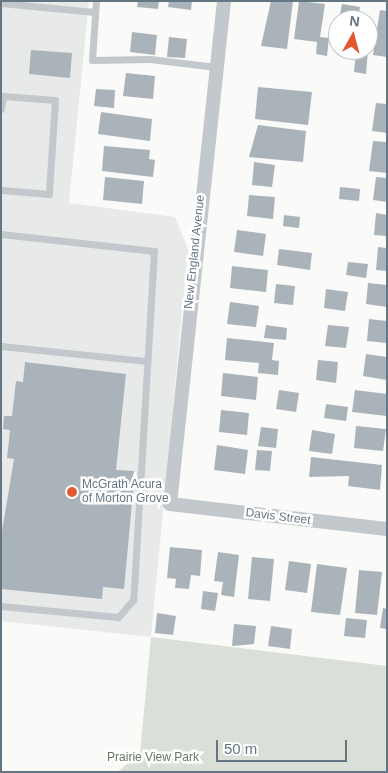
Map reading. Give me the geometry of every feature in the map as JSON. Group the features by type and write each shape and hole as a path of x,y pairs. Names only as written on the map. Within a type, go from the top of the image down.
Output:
{"street":[{"name":"New England Avenue","path":"170,504 224,1"},
{"name":"Davis Street","path":"170,504 387,529"}],"lane":[{"path":"96,1 92,60 150,59 216,68"},
{"path":"1,3 95,12"},
{"path":"1,109 3,96 55,100 49,194 1,190"},
{"path":"1,234 154,251 133,600 118,617 1,606"},
{"path":"1,346 147,361"}],"shaded area":[{"path":"1,1 89,1 69,203 175,217 188,249 151,637 1,621"}],"green space":[{"name":"Prairie View Park","path":"151,637 387,666 387,772 117,772 140,754"}],"building":[{"path":"138,1 159,1 158,9 137,7"},
{"path":"169,1 192,1 191,10 168,7"},
{"path":"271,1 293,1 287,49 261,46"},
{"path":"299,1 325,4 320,37 328,38 327,56 316,54 317,42 294,39"},
{"path":"342,4 360,7 360,10 341,10"},
{"path":"380,10 387,11 387,57 378,56"},
{"path":"132,32 157,35 155,55 130,52"},
{"path":"169,37 187,39 185,58 167,57"},
{"path":"31,50 72,53 70,78 29,74"},
{"path":"355,60 367,60 366,74 354,72"},
{"path":"126,73 155,76 153,99 123,96"},
{"path":"258,87 312,92 308,125 255,119"},
{"path":"96,89 115,90 114,108 94,106"},
{"path":"376,103 387,104 387,133 372,131"},
{"path":"101,112 152,119 150,141 98,134"},
{"path":"258,125 306,131 303,162 249,157"},
{"path":"373,141 387,142 387,173 369,171"},
{"path":"104,146 150,150 149,159 155,160 153,177 102,171"},
{"path":"254,162 275,165 272,187 252,185"},
{"path":"105,177 144,181 142,204 103,200"},
{"path":"376,177 387,178 387,202 373,200"},
{"path":"340,187 360,189 359,201 339,199"},
{"path":"249,195 275,197 273,219 247,216"},
{"path":"376,213 387,215 387,236 374,235"},
{"path":"284,215 300,217 299,228 283,226"},
{"path":"237,230 266,234 263,256 234,252"},
{"path":"378,247 387,248 387,271 376,270"},
{"path":"279,249 312,253 310,270 277,265"},
{"path":"348,262 368,264 366,278 346,275"},
{"path":"232,266 268,270 266,292 230,288"},
{"path":"368,283 387,285 387,307 366,304"},
{"path":"276,284 295,286 293,305 274,303"},
{"path":"326,289 348,292 345,311 324,308"},
{"path":"230,302 259,306 256,327 227,324"},
{"path":"369,319 387,321 387,343 367,341"},
{"path":"266,325 287,328 286,340 264,338"},
{"path":"328,325 349,327 346,348 325,346"},
{"path":"227,338 274,343 272,360 279,361 278,375 258,373 259,363 225,360"},
{"path":"366,354 387,357 387,380 363,376"},
{"path":"318,360 338,362 336,383 316,380"},
{"name":"McGrath Acura of Morton Grove","path":"25,362 126,374 116,470 135,471 124,589 103,587 102,599 1,589 1,537 14,459 7,458 10,430 3,429 4,416 12,416 16,381 23,382"},
{"path":"223,373 258,377 256,400 221,396"},
{"path":"279,390 299,393 296,412 276,409"},
{"path":"355,390 387,394 387,416 352,412"},
{"path":"326,404 348,407 346,421 324,418"},
{"path":"221,410 249,413 247,435 219,432"},
{"path":"356,426 386,429 383,451 354,448"},
{"path":"261,427 278,429 276,448 258,446"},
{"path":"312,430 335,434 332,454 309,451"},
{"path":"217,445 248,450 245,474 214,470"},
{"path":"257,450 272,451 270,471 255,470"},
{"path":"311,457 382,465 380,490 348,486 349,476 309,477"},
{"path":"170,547 202,550 200,576 191,575 189,589 175,588 176,579 167,578"},
{"path":"218,552 239,555 234,597 221,595 223,582 214,581"},
{"path":"252,557 274,559 270,601 248,599"},
{"path":"289,561 311,564 307,593 285,590"},
{"path":"317,564 347,568 340,615 311,612"},
{"path":"359,570 382,572 377,615 355,613"},
{"path":"203,591 218,593 215,611 201,609"},
{"path":"383,608 387,609 387,629 380,628"},
{"path":"157,613 176,616 173,635 155,633"},
{"path":"346,618 367,620 365,638 344,636"},
{"path":"234,624 256,626 254,644 232,646"},
{"path":"271,626 292,629 290,649 268,646"}],"place":[{"name":"McGrath Acura of Morton Grove","path":"72,492"}]}
